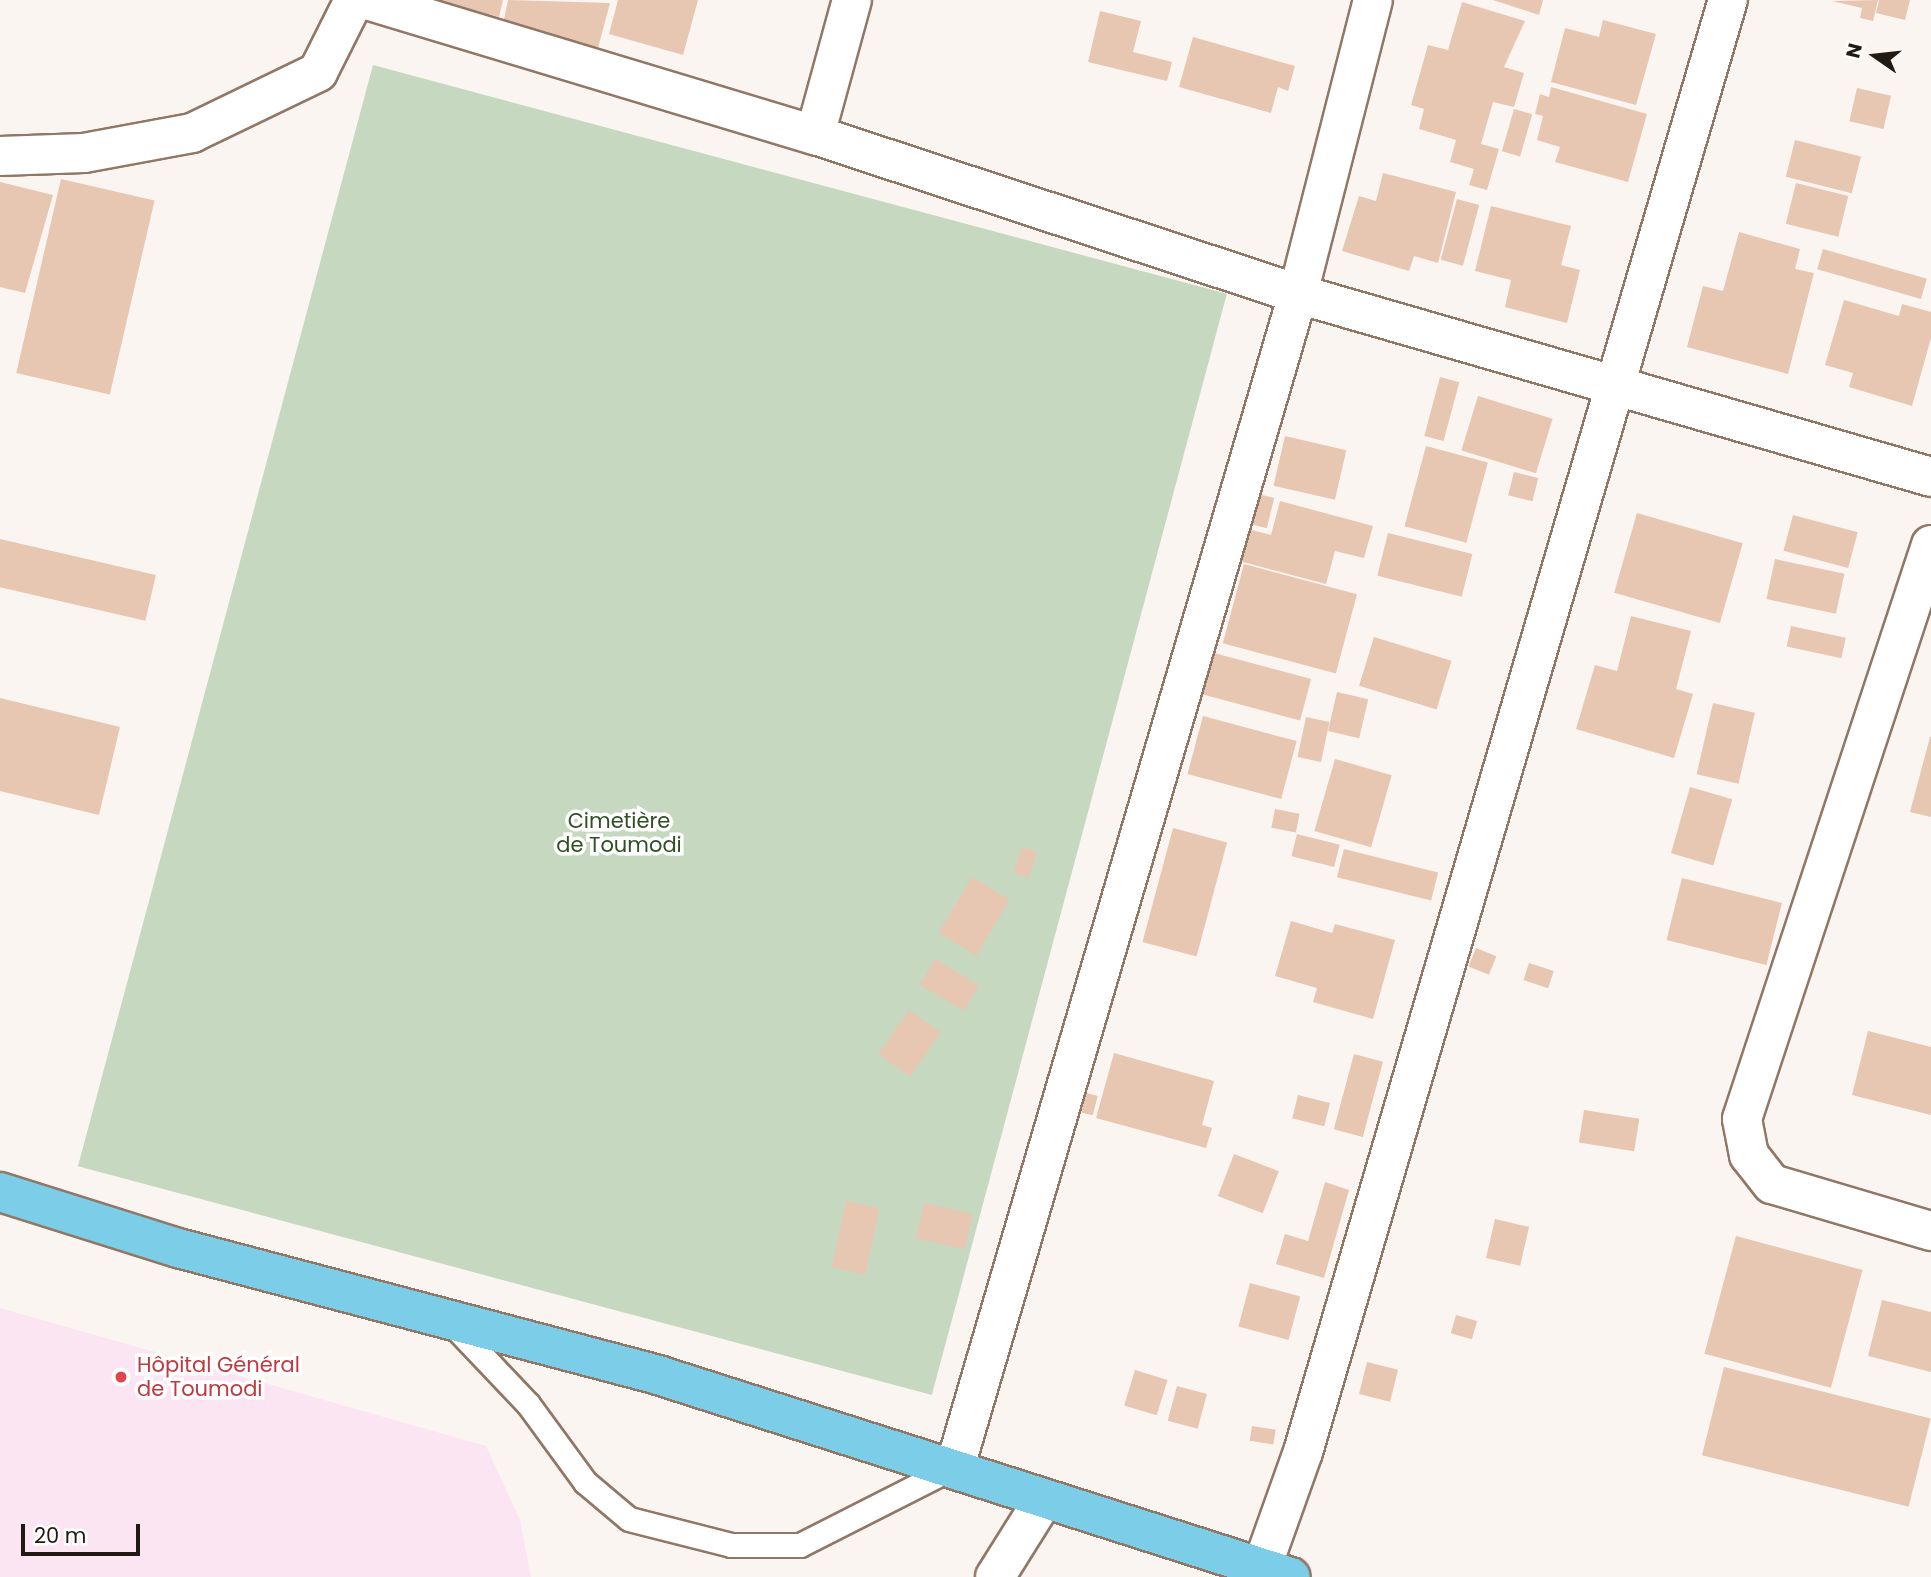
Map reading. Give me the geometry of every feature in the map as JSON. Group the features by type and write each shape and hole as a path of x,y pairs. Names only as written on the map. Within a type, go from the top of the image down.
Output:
{"main road":[{"path":"0,1192 178,1248 443,1315 955,1467 1042,1503 1276,1572"}],"street":[{"path":"0,156 84,153 192,133 318,72 354,0"},
{"path":"367,0 815,135 1298,294 1931,477"},
{"path":"815,135 852,0"},
{"path":"955,1467 1298,294 1373,0"},
{"path":"1276,1572 1303,1452 1728,0"},
{"path":"1931,545 1742,1119 1749,1155 1772,1184 1931,1231"},
{"path":"995,1577 1042,1503"}],"lane":[{"path":"443,1315 528,1404 585,1482 629,1519 731,1545 800,1545 955,1467"}],"shaded area":[{"name":"Hôpital Général de Toumodi","path":"0,1308 486,1446 520,1520 531,1577 0,1577"}],"green space":[{"name":"Cimetière de Toumodi","path":"373,65 1227,294 932,1395 78,1166"}],"building":[{"path":"431,0 503,0 499,17"},
{"path":"508,0 610,3 598,48 503,24"},
{"path":"618,0 698,0 683,55 609,34"},
{"path":"1493,0 1543,0 1539,15"},
{"path":"1878,0 1873,21 1860,18 1862,8 1832,1"},
{"path":"1879,0 1910,0 1905,20 1876,13"},
{"path":"1462,2 1525,21 1504,67 1524,73 1514,107 1493,102 1481,144 1499,149 1487,190 1469,185 1474,169 1450,162 1456,140 1419,129 1424,109 1411,105 1428,45 1448,50"},
{"path":"1100,11 1141,21 1133,52 1172,62 1167,81 1088,62"},
{"path":"1603,20 1656,34 1636,105 1551,82 1565,28 1599,37"},
{"path":"1193,37 1295,66 1288,91 1278,87 1271,113 1179,87"},
{"path":"1551,87 1647,114 1628,182 1555,162 1560,147 1537,140 1543,116 1535,114 1540,94 1549,97"},
{"path":"1857,88 1891,96 1883,129 1849,121"},
{"path":"1514,109 1532,114 1520,157 1502,151"},
{"path":"1795,140 1861,156 1852,193 1786,177"},
{"path":"1383,173 1456,192 1438,263 1414,256 1409,271 1342,251 1359,196 1376,201"},
{"path":"61,179 155,201 110,394 16,373"},
{"path":"0,182 53,195 25,293 0,287"},
{"path":"1796,183 1848,196 1838,237 1786,224"},
{"path":"1457,199 1479,205 1463,266 1441,260"},
{"path":"1491,206 1571,226 1561,265 1580,270 1567,323 1505,307 1511,280 1475,271"},
{"path":"1739,232 1800,249 1795,269 1814,273 1788,374 1687,347 1703,286 1723,291"},
{"path":"1823,249 1927,279 1921,299 1817,269"},
{"path":"1844,300 1899,316 1902,304 1931,312 1931,338 1912,406 1849,387 1853,373 1825,365"},
{"path":"1440,377 1459,382 1444,441 1424,436"},
{"path":"1478,396 1553,419 1536,473 1461,451"},
{"path":"1285,436 1346,450 1335,500 1274,486"},
{"path":"1426,446 1488,463 1466,543 1405,526"},
{"path":"1514,472 1538,478 1532,501 1508,495"},
{"path":"1250,492 1274,498 1267,528 1243,522"},
{"path":"1280,501 1373,526 1364,558 1335,551 1326,584 1228,558 1236,526 1271,535"},
{"path":"1637,513 1743,543 1720,623 1614,593"},
{"path":"1793,515 1858,532 1848,568 1783,551"},
{"path":"1388,533 1472,554 1462,597 1377,576"},
{"path":"0,539 156,575 145,621 0,587"},
{"path":"1775,559 1844,574 1836,614 1766,599"},
{"path":"1244,564 1357,594 1336,673 1223,643"},
{"path":"1631,616 1691,631 1676,689 1693,694 1674,758 1576,729 1595,665 1617,671"},
{"path":"1791,626 1846,638 1841,658 1787,647"},
{"path":"1374,637 1451,661 1437,709 1359,686"},
{"path":"1203,650 1311,679 1300,721 1192,692"},
{"path":"1337,692 1368,699 1359,738 1328,731"},
{"path":"0,698 120,727 99,815 0,791"},
{"path":"1713,703 1755,713 1738,784 1697,774"},
{"path":"1203,716 1297,741 1281,799 1187,774"},
{"path":"1306,717 1329,722 1321,762 1297,757"},
{"path":"1931,737 1931,817 1910,812"},
{"path":"1335,759 1392,775 1371,847 1314,831"},
{"path":"1690,787 1732,799 1713,865 1671,853"},
{"path":"1275,809 1300,814 1296,832 1271,828"},
{"path":"1173,828 1227,842 1197,956 1142,942"},
{"path":"1297,834 1340,845 1334,867 1291,856"},
{"path":"1022,847 1037,852 1029,878 1014,873"},
{"path":"1344,849 1438,872 1431,901 1337,877"},
{"path":"972,877 1010,900 976,955 939,933"},
{"path":"1682,878 1782,903 1766,965 1667,940"},
{"path":"1291,921 1332,933 1335,924 1395,940 1373,1019 1313,1002 1317,988 1275,976"},
{"path":"1476,948 1496,956 1489,975 1469,967"},
{"path":"935,959 979,985 963,1011 920,985"},
{"path":"1529,963 1554,971 1548,988 1523,980"},
{"path":"909,1010 941,1032 910,1077 878,1054"},
{"path":"1868,1031 1931,1047 1931,1115 1852,1095"},
{"path":"1114,1053 1214,1081 1202,1125 1212,1128 1206,1148 1096,1118"},
{"path":"1354,1054 1383,1062 1363,1137 1334,1129"},
{"path":"1086,1093 1098,1096 1093,1115 1081,1112"},
{"path":"1298,1095 1330,1103 1324,1126 1292,1118"},
{"path":"1584,1110 1639,1119 1634,1151 1579,1143"},
{"path":"1234,1154 1279,1171 1263,1213 1218,1196"},
{"path":"1325,1182 1349,1190 1324,1278 1276,1264 1285,1234 1308,1241"},
{"path":"846,1201 879,1208 865,1275 832,1268"},
{"path":"924,1203 973,1214 965,1249 916,1238"},
{"path":"1495,1219 1529,1227 1520,1266 1486,1258"},
{"path":"1736,1236 1863,1270 1831,1388 1704,1354"},
{"path":"1250,1283 1300,1296 1289,1340 1238,1326"},
{"path":"1882,1300 1931,1312 1931,1372 1868,1356"},
{"path":"1456,1315 1477,1321 1472,1339 1451,1333"},
{"path":"1367,1362 1398,1370 1390,1402 1359,1394"},
{"path":"1724,1367 1931,1419 1909,1507 1702,1455"},
{"path":"1135,1370 1168,1380 1157,1415 1124,1405"},
{"path":"1177,1386 1207,1394 1198,1429 1168,1421"},
{"path":"1252,1426 1276,1430 1273,1445 1250,1441"}],"place":[{"name":"Hôpital Général de Toumodi","path":"121,1377"}]}
